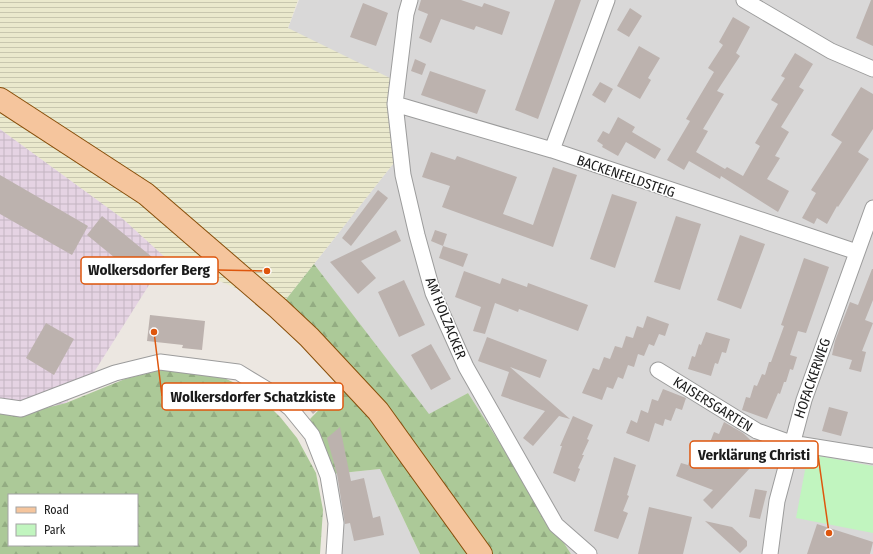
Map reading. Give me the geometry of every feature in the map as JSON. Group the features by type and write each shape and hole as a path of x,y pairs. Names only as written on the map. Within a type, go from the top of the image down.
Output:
{"main road":[{"path":"0,99 146,194 289,318 378,411 481,554"}],"street":[{"name":"AM HOLZACKER","path":"410,0 406,14 395,104 403,175 417,235 433,293 466,367 556,525 589,554"},
{"path":"552,150 607,0"},
{"path":"744,0 765,5 831,51 873,69"},
{"name":"BACKENFELDSTEIG","path":"395,104 552,150 857,252"},
{"name":"HOFACKERWEG","path":"770,554 777,500 790,443 873,208"},
{"path":"0,406 21,409 115,373 160,362 238,372 266,389 290,408 312,435 328,476 336,523 334,554"},
{"name":"KAISERSGARTEN","path":"658,370 757,431 790,443 873,456"}],"shaded area":[{"path":"299,0 873,0 873,554 571,554 468,393 429,415 314,264 393,164 288,28"},
{"path":"0,129 122,218 166,258 91,377 66,403 22,414 0,412"},
{"path":"380,469 420,554 338,554 332,474"}],"green space":[{"path":"0,0 298,0 288,28 394,80 392,109 393,164 280,307 166,258 122,218 0,129"},
{"path":"314,264 429,414 468,393 571,554 420,554 380,469 332,474 310,419 352,376 280,307"},
{"path":"164,369 220,376 256,393 281,418 297,438 316,473 323,510 320,554 0,554 0,412 22,414 66,403 125,379"},
{"path":"808,454 873,466 873,533 796,518"}],"building":[{"path":"421,0 461,0 482,7 484,3 510,12 502,35 476,26 474,30 441,19 431,43 419,38 428,14 418,10"},
{"path":"555,0 581,0 538,119 515,110"},
{"path":"871,0 873,0 873,46 856,38"},
{"path":"363,3 388,13 376,46 350,37"},
{"path":"630,8 642,16 629,37 617,30"},
{"path":"733,17 750,27 736,53 740,56 717,91 724,94 703,129 708,131 696,152 725,169 727,167 743,176 760,146 755,143 778,104 771,100 785,78 781,76 795,53 813,64 799,87 804,90 781,127 789,132 775,156 780,158 767,179 789,191 778,212 721,176 720,179 689,161 684,170 667,160 690,121 686,119 714,72 708,68 723,45 719,42"},
{"path":"639,46 660,58 648,78 651,80 640,99 617,86"},
{"path":"415,59 426,64 422,75 411,71"},
{"path":"430,71 486,90 477,114 421,95"},
{"path":"600,82 613,89 605,103 592,95"},
{"path":"861,87 873,94 873,129 858,152 869,159 838,207 837,206 827,224 817,218 814,224 802,218 816,193 811,190 842,142 831,135"},
{"path":"618,117 635,127 632,132 661,149 655,159 626,142 618,156 602,147 603,145 597,141 603,131 609,134"},
{"path":"431,152 455,160 457,156 517,177 503,214 533,225 553,167 577,175 553,247 442,207 450,186 422,177"},
{"path":"0,175 88,226 72,255 0,214"},
{"path":"378,190 388,198 351,246 342,238"},
{"path":"612,194 637,202 615,268 590,259"},
{"path":"102,216 152,257 137,276 87,235"},
{"path":"676,216 701,224 680,290 654,282"},
{"path":"396,230 401,241 361,261 376,278 358,294 330,262"},
{"path":"435,230 447,234 443,246 431,241"},
{"path":"740,235 765,244 741,309 717,300"},
{"path":"443,246 468,254 463,267 439,258"},
{"path":"804,258 829,267 806,333 798,331 790,355 797,357 793,370 790,369 786,382 784,382 780,394 778,393 767,419 742,410 746,397 750,398 754,385 757,386 762,374 765,375 769,362 771,362 784,326 781,325"},
{"path":"872,269 873,300 865,320 873,323 862,351 866,352 861,372 849,369 852,360 832,355 835,341 850,302 858,305"},
{"path":"464,271 500,284 502,278 527,287 528,283 588,305 578,331 519,309 518,312 495,303 485,334 473,331 481,307 455,297"},
{"path":"404,280 425,325 399,337 378,292"},
{"path":"150,315 205,321 202,350 182,348 183,345 147,341"},
{"path":"647,316 669,324 665,336 659,334 654,346 649,344 644,356 638,354 634,367 628,365 623,379 618,377 613,389 607,387 602,400 582,393 593,368 599,370 604,357 610,359 615,346 622,348 626,336 633,338 637,326 643,328"},
{"path":"46,323 74,339 54,375 26,358"},
{"path":"706,332 730,339 726,353 722,352 718,364 715,363 711,376 688,369 692,356 695,357 699,344 701,345"},
{"path":"487,337 547,360 540,378 510,367 570,419 559,416 533,446 523,438 545,411 501,396 509,372 478,361"},
{"path":"431,344 451,379 431,390 411,355"},
{"path":"311,388 325,403 313,414 300,399"},
{"path":"663,389 686,398 682,410 676,408 671,421 665,419 663,426 655,423 649,442 626,433 631,420 637,423 641,410 648,413 652,399 658,401"},
{"path":"829,407 848,412 841,436 822,431"},
{"path":"573,416 593,425 587,439 589,440 582,455 584,455 578,468 580,469 575,482 553,473 562,446 560,446"},
{"path":"724,422 743,433 764,453 712,509 703,500 713,490 676,476 681,463 688,465 692,452 699,455 703,443 709,445 714,432 719,434"},
{"path":"340,427 351,481 364,478 373,518 380,516 384,535 354,541 350,523 345,524 337,474 327,438"},
{"path":"614,457 636,465 627,495 629,496 623,511 628,513 618,539 594,531"},
{"path":"755,489 767,491 760,519 749,517"},
{"path":"649,507 692,517 683,554 638,554"},
{"path":"705,521 732,527 747,541 747,546 740,553"},
{"path":"817,524 873,542 870,554 807,554"}],"place":[{"name":"Wolkersdorfer Berg","path":"267,271"},
{"name":"Wolkersdorfer Schatzkiste","path":"154,332"},
{"name":"Verklärung Christi","path":"829,533"}]}
